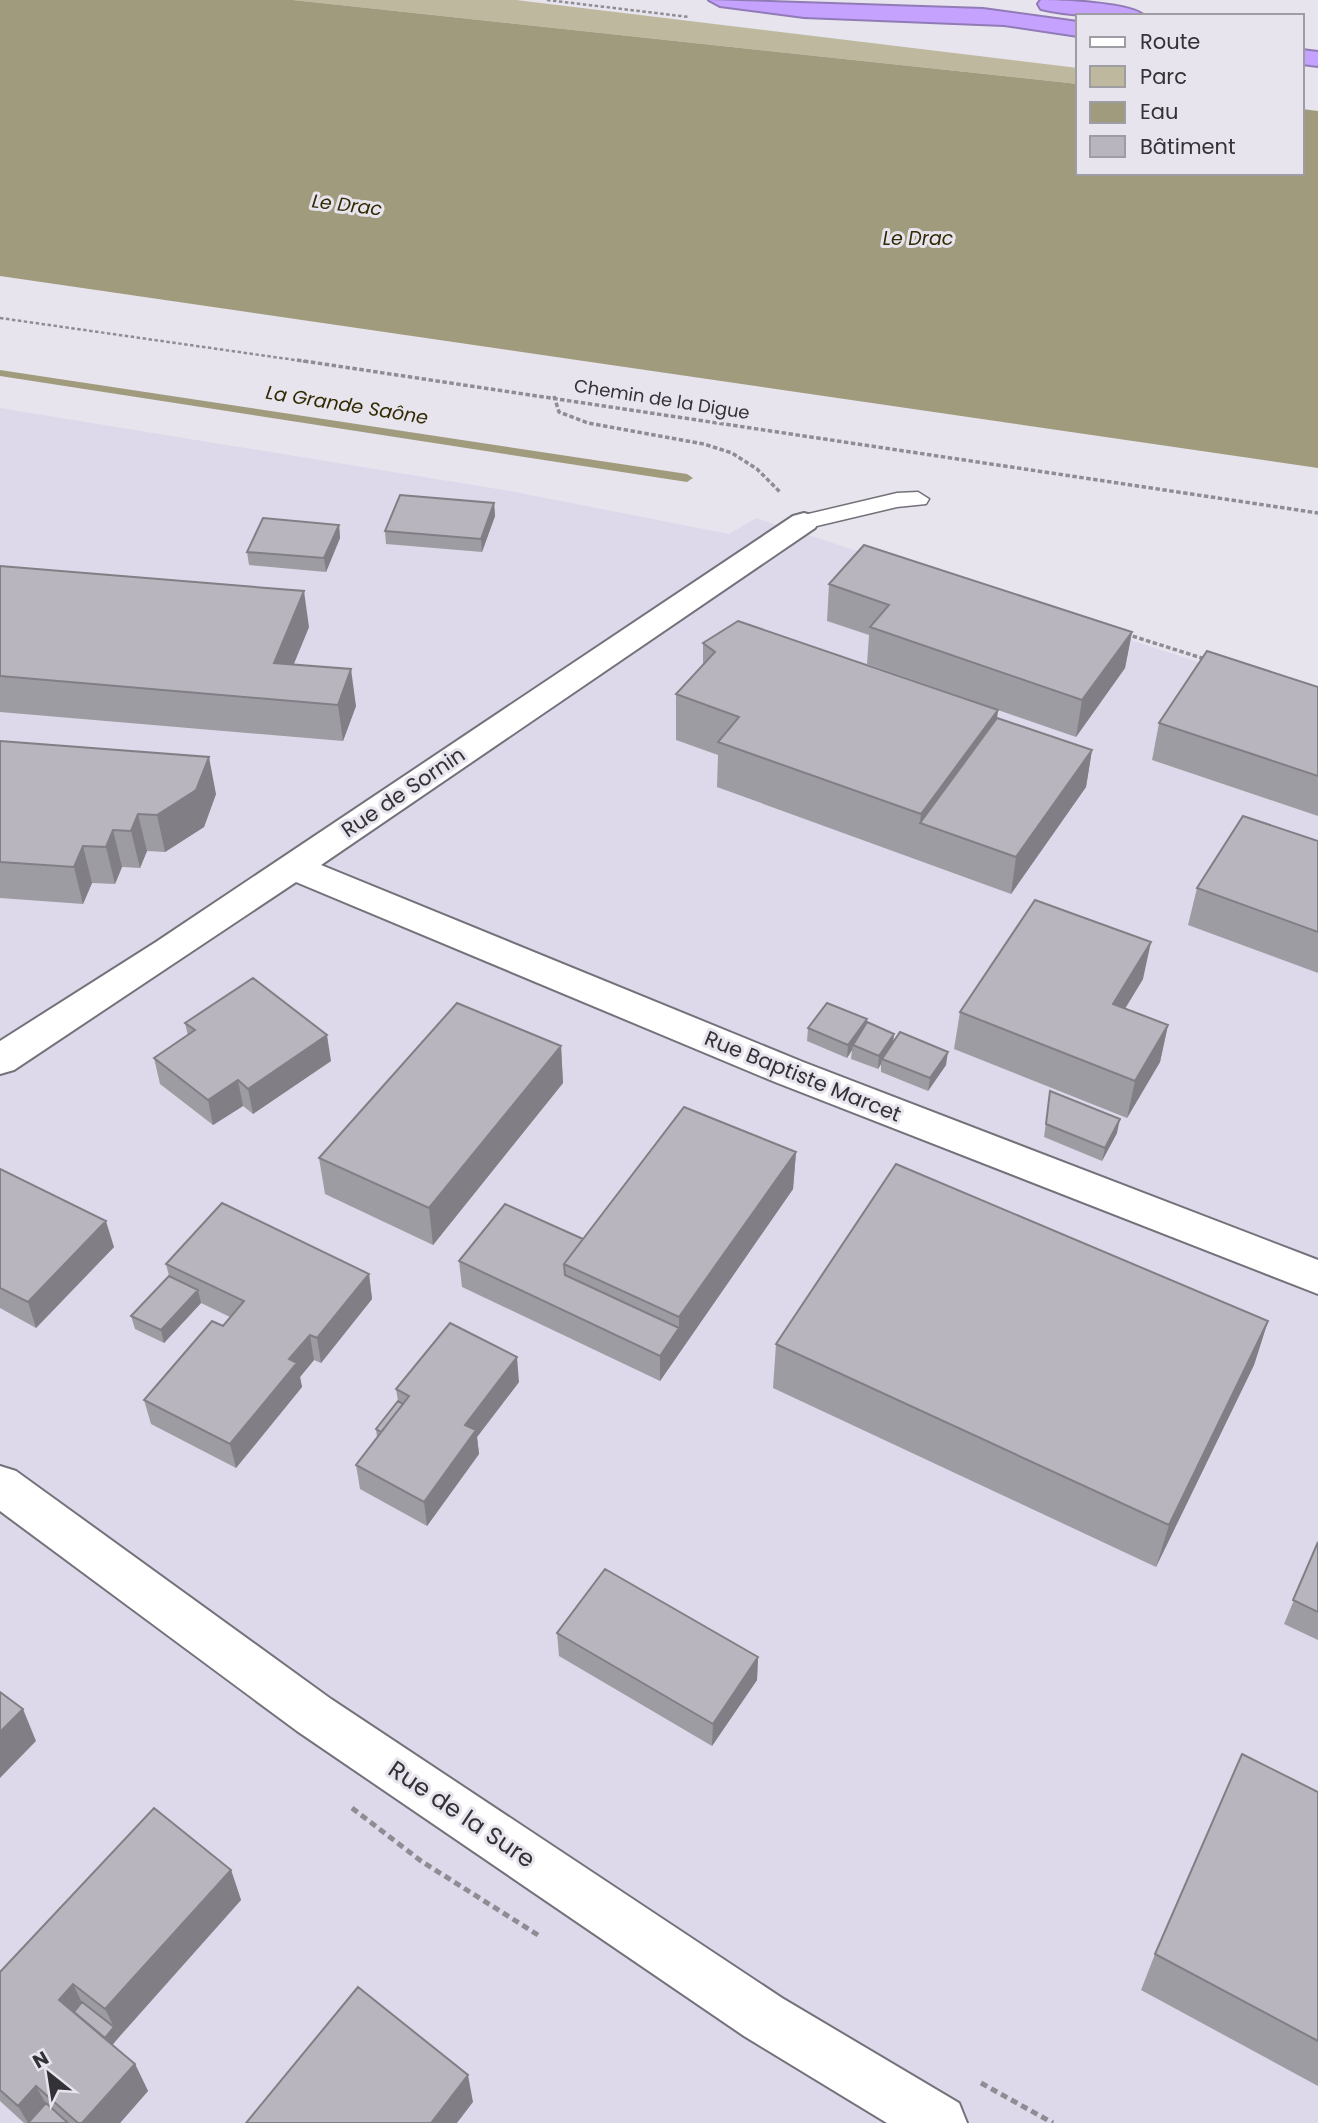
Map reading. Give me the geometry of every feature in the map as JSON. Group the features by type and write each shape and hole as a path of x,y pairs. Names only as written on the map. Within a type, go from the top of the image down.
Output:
{"highway":[{"path":"720,0 804,10 1012,10 1076,28"},
{"path":"870,0 1093,14"},
{"path":"1305,43 1318,59"}],"street":[{"name":"Rue de Sornin","path":"0,1060 169,951 291,866 804,522"},
{"name":"Rue Baptiste Marcet","path":"291,866 789,1072 1318,1278"},
{"name":"Rue de la Sure","path":"0,1485 295,1702 763,2017 939,2123"}],"lane":[{"path":"804,522 897,500 918,499"}],"path":[{"name":"Chemin de la Digue","path":"0,318 554,396 1318,513"},
{"path":"554,396 559,412 581,423 720,447 750,462 774,484 804,522"},
{"path":"1119,632 1212,662"}],"shaded area":[{"path":"0,408 510,491 729,534 756,518 1318,701 1318,2123 0,2123"}],"green space":[{"path":"293,0 516,0 1076,68 1076,84"}],"water":[{"name":"Le Drac","path":"0,0 293,0 1076,84 1076,175 1304,175 1304,109 1318,111 1318,468 0,276"}],"building":[{"path":"400,495 494,503 481,539 385,531"},
{"path":"263,518 339,525 324,558 247,552"},
{"path":"864,545 1132,632 1082,700 870,627 889,605 829,584"},
{"path":"0,566 304,591 274,663 351,669 338,705 0,676"},
{"path":"738,621 998,710 921,814 718,742 739,717 676,694 715,652 703,643"},
{"path":"1207,651 1318,687 1318,776 1159,723"},
{"path":"997,718 1092,750 1016,857 920,823"},
{"path":"0,741 209,757 196,790 157,815 138,814 131,831 113,830 106,847 83,846 74,867 0,862"},
{"path":"1243,816 1318,841 1318,932 1197,888"},
{"path":"1035,900 1151,942 1113,1004 1168,1025 1135,1081 960,1012"},
{"path":"253,978 327,1035 248,1089 238,1080 208,1100 154,1058 195,1030 185,1023"},
{"path":"457,1003 561,1046 429,1208 319,1158"},
{"path":"827,1003 867,1019 848,1045 808,1028"},
{"path":"867,1022 894,1034 879,1056 853,1045"},
{"path":"900,1032 948,1052 930,1078 882,1059"},
{"path":"1050,1091 1120,1119 1105,1148 1046,1124"},
{"path":"684,1107 796,1152 679,1317 564,1264"},
{"path":"896,1164 1268,1321 1169,1525 776,1344"},
{"path":"0,1169 106,1221 28,1302 0,1288"},
{"path":"222,1203 369,1274 317,1338 310,1335 289,1359 297,1363 230,1444 144,1400 212,1321 223,1326 244,1301 166,1264"},
{"path":"505,1204 583,1239 564,1264 565,1275 679,1328 660,1356 459,1261"},
{"path":"169,1276 198,1290 161,1330 131,1316"},
{"path":"450,1323 517,1357 465,1425 476,1430 424,1502 356,1465 409,1396 396,1389"},
{"path":"398,1401 403,1404 381,1432 376,1429"},
{"path":"1318,1542 1318,1612 1293,1600"},
{"path":"605,1569 758,1657 713,1724 557,1633"},
{"path":"0,1692 23,1709 0,1732"},
{"path":"1242,1754 1318,1792 1318,2041 1155,1954"},
{"path":"154,1808 231,1870 105,2009 73,1984 59,2000 135,2064 82,2123 78,2123 36,2086 18,2106 0,2090 0,1972"},
{"path":"358,1987 468,2075 431,2123 246,2123"},
{"path":"82,2002 114,2027 105,2038 74,2012"},
{"path":"46,2103 68,2123 28,2123"}],"waterway":[{"name":"La Grande Saône","path":"0,373 687,478"}]}
